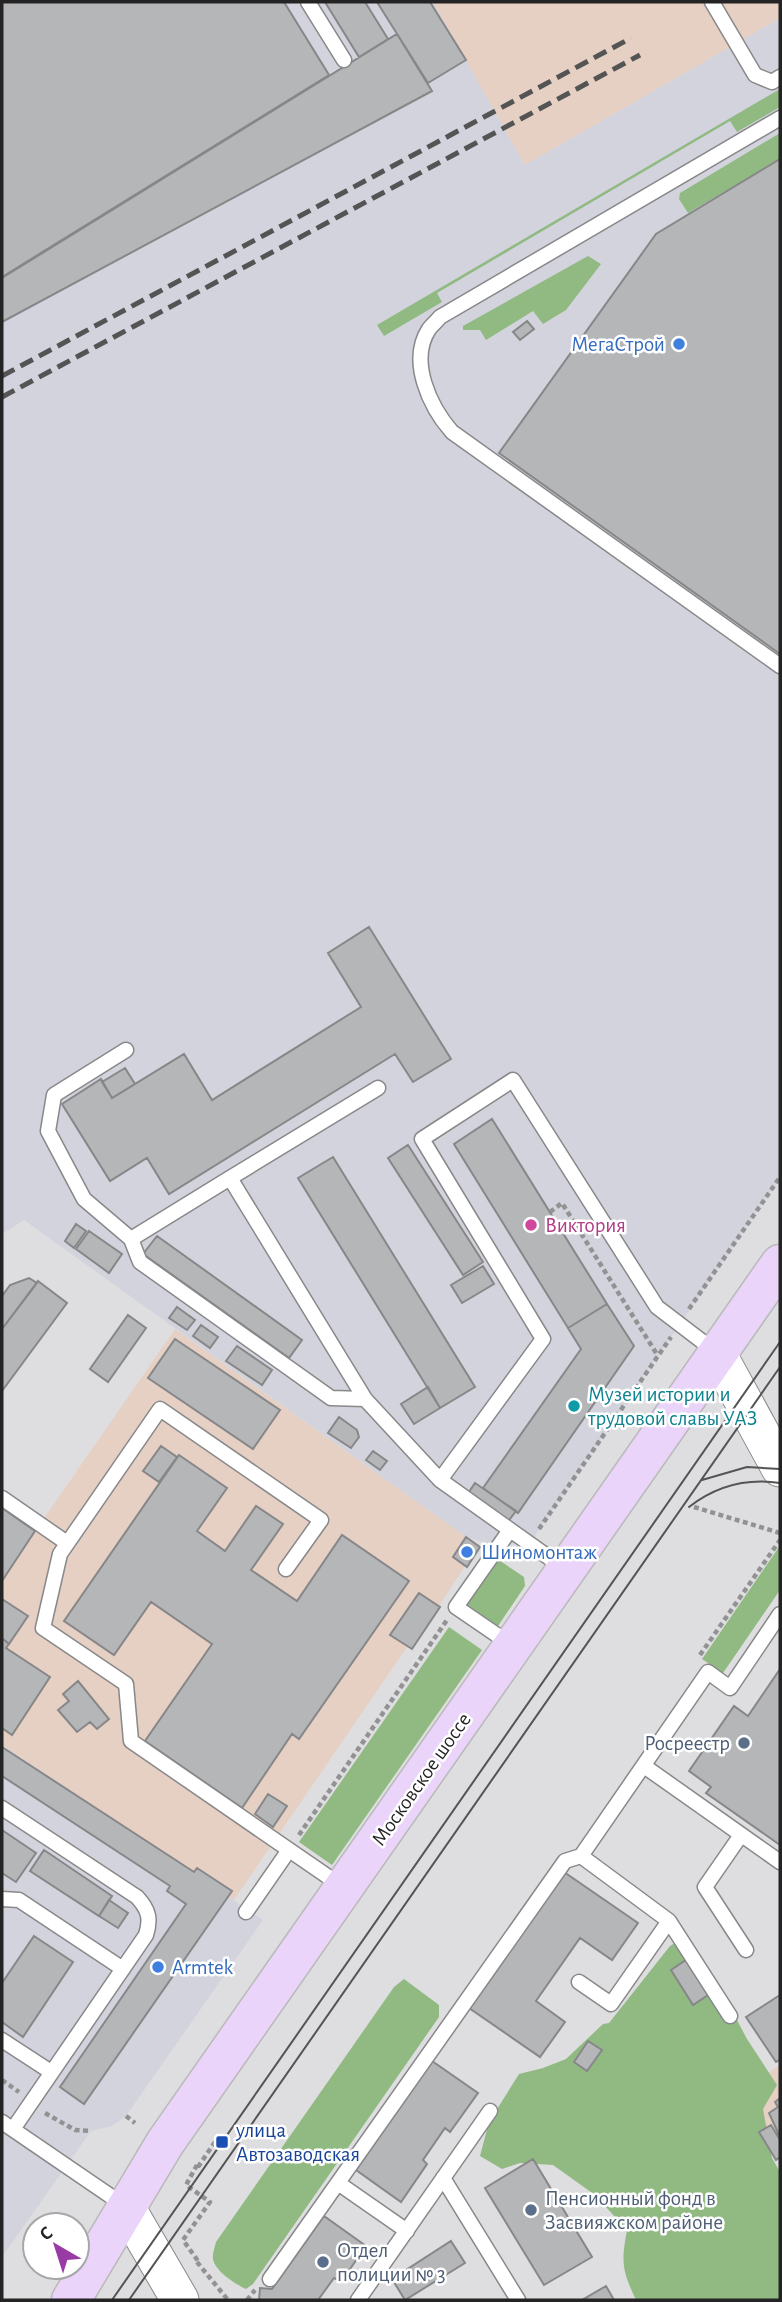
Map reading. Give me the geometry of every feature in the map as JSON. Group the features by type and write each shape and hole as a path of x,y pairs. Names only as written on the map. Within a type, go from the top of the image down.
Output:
{"main road":[{"name":"Московское шоссе","path":"71,2300 165,2143 780,1264"}],"street":[{"path":"717,1353 780,1468"},
{"path":"126,2207 180,2300"}],"lane":[{"path":"308,2 344,60"},
{"path":"712,2 755,75 772,82 780,77"},
{"path":"780,118 440,317 429,330 422,346 421,364 433,408 452,432 780,666"},
{"path":"126,1050 54,1095 48,1131 84,1199 131,1239 140,1262 331,1398 365,1399"},
{"path":"440,1480 543,1339 422,1139 513,1080 657,1307 717,1353"},
{"path":"131,1239 378,1088"},
{"path":"230,1178 365,1399 440,1480 566,1569"},
{"path":"286,1569 321,1520 160,1409 60,1554 43,1628 126,1684 131,1741 344,1888"},
{"path":"2,1498 67,1543"},
{"path":"510,1530 456,1607 514,1647"},
{"path":"270,2278 565,1861 582,1856 708,1672 730,1688 780,1614"},
{"path":"643,1766 780,1863"},
{"path":"2,1808 137,1897 145,1906 149,1924 146,1935 51,2072 7,2126 126,2207"},
{"path":"741,1835 705,1887 746,1950"},
{"path":"246,1912 289,1850"},
{"path":"582,1856 669,1921 730,2015"},
{"path":"2,1899 19,1900 122,1969"},
{"path":"579,1982 611,2004 669,1921"},
{"path":"2,2039 51,2072"},
{"path":"358,2300 490,2111"},
{"path":"443,2178 518,2300"},
{"path":"338,2183 407,2231"}],"path":[{"path":"530,1543 780,1178"},
{"path":"550,1212 562,1203 658,1356"},
{"path":"694,1507 780,1533"},
{"path":"289,1850 456,1607"},
{"path":"126,2116 135,2123"},
{"path":"186,2185 217,2139"},
{"path":"186,2185 197,2165"},
{"path":"186,2185 210,2202 183,2240 198,2261"}],"shaded area":[{"path":"2,2 433,2 525,165 780,18 780,1178 530,1543 498,1546 466,1537 24,1220 2,1234"},
{"path":"433,2 780,2 780,18 525,165"},
{"path":"175,1329 466,1537 452,1557 465,1566 440,1607 412,1649 407,1647 234,1900 2,1745 2,1579"},
{"path":"2,1745 263,1920 126,2116 112,2126 91,2131 34,2211 21,2211 21,2230 2,2257"},
{"path":"780,2065 780,2155 739,2091"}],"green space":[{"path":"780,89 780,107 737,132 730,121 437,293 442,302 384,336 377,325"},
{"path":"780,133 780,159 688,213 679,199 680,193"},
{"path":"588,256 601,264 566,310 543,324 533,311 486,340 480,330 463,330 463,326"},
{"path":"779,1547 780,1590 723,1673 702,1659"},
{"path":"496,1558 524,1577 525,1586 498,1626 465,1603"},
{"path":"449,1627 482,1650 332,1865 299,1842"},
{"path":"675,1943 698,1957 777,2085 763,2109 772,2158 780,2172 780,2300 636,2300 624,2266 627,2230 595,2195 553,2165 520,2163 502,2169 480,2156 489,2122 519,2074 566,2059 603,2024 609,2023"},
{"path":"404,1979 439,2005 439,2017 253,2284 246,2289 242,2287 217,2268 213,2259 216,2242 394,1987"}],"building":[{"path":"2,2 284,2 329,75 2,277"},
{"path":"325,2 365,2 388,39 359,57"},
{"path":"377,2 430,2 466,60 428,83"},
{"path":"397,34 432,91 2,322 2,278"},
{"name":"МегаСтрой","path":"780,159 780,654 499,453 656,234"},
{"path":"527,321 534,329 520,340 513,332"},
{"path":"369,927 451,1059 413,1082 395,1054 169,1194 147,1158 110,1181 62,1104 101,1079 112,1098 184,1054 212,1100 361,1007 328,953"},
{"path":"125,1068 135,1084 112,1098 102,1082"},
{"name":"Виктория","path":"492,1119 607,1304 568,1328 454,1144"},
{"path":"408,1145 483,1262 463,1275 388,1158"},
{"path":"333,1157 475,1387 440,1408 298,1178"},
{"path":"76,1224 86,1231 74,1248 65,1241"},
{"path":"89,1231 122,1254 109,1273 76,1249"},
{"path":"157,1236 302,1340 289,1358 143,1254"},
{"path":"483,1266 494,1284 462,1303 451,1285"},
{"path":"29,1278 37,1283 2,1329 2,1296 10,1285"},
{"path":"38,1281 67,1303 2,1391 2,1329"},
{"path":"607,1304 634,1346 518,1513 483,1488 581,1349 568,1328"},
{"path":"177,1307 195,1320 187,1330 169,1318"},
{"path":"128,1315 146,1328 108,1382 90,1369"},
{"path":"201,1325 218,1337 210,1348 193,1336"},
{"path":"175,1339 280,1410 253,1449 148,1378"},
{"path":"237,1346 272,1370 262,1385 226,1361"},
{"path":"428,1387 440,1408 414,1424 401,1404"},
{"path":"339,1417 357,1430 359,1437 351,1448 328,1433"},
{"path":"161,1446 177,1457 159,1482 143,1471"},
{"path":"373,1451 387,1461 380,1470 366,1460"},
{"path":"179,1455 227,1488 197,1531 225,1551 256,1506 283,1524 251,1570 297,1601 342,1535 409,1581 299,1739 292,1734 242,1808 145,1741 212,1644 151,1602 114,1655 64,1621"},
{"path":"475,1483 516,1511 507,1523 467,1495"},
{"path":"2,1508 35,1531 2,1581"},
{"name":"Шиномонтаж","path":"466,1537 480,1547 467,1567 453,1557"},
{"path":"419,1593 440,1607 412,1649 390,1635"},
{"path":"2,1599 28,1616 9,1644 2,1638"},
{"path":"2,1638 9,1644 6,1648 50,1677 12,1735 2,1728"},
{"name":"Росреестр","path":"780,1669 780,1845 706,1793 711,1787 689,1771 734,1706 748,1716"},
{"path":"78,1681 109,1719 97,1729 90,1722 77,1732 58,1710 69,1701 63,1694"},
{"path":"2,1747 194,1872 197,1868 232,1891 84,2104 60,2087 186,1904 167,1891 170,1886 2,1776"},
{"path":"268,1794 287,1806 273,1827 255,1814"},
{"path":"2,1830 36,1853 16,1882 2,1873"},
{"path":"44,1850 112,1896 99,1916 30,1871"},
{"path":"564,1872 638,1923 612,1960 580,1938 536,2001 565,2022 540,2057 469,2008"},
{"path":"109,1900 128,1913 118,1928 99,1916"},
{"path":"34,1936 73,1962 23,2037 2,2022 2,1983"},
{"path":"686,1960 708,1995 693,2005 671,1970"},
{"path":"780,1995 780,2060 776,2062 746,2017"},
{"path":"588,2041 602,2050 587,2071 574,2062"},
{"path":"432,2061 478,2093 450,2132 445,2128 423,2160 427,2164 401,2202 356,2170"},
{"path":"780,2098 780,2137 769,2113 778,2107 775,2102"},
{"path":"771,2125 780,2140 780,2157 776,2160 759,2132"},
{"name":"Пенсионный фонд в Засвияжском районе","path":"533,2159 592,2257 544,2285 485,2188"},
{"name":"Отдел полиции № 3","path":"324,2216 366,2246 341,2282 334,2278 318,2300 259,2300 260,2288 272,2289"},
{"path":"451,2241 465,2263 405,2300 392,2279"},
{"path":"606,2286 614,2300 582,2300"}],"tram line":[{"path":"112,2300 780,1342"},
{"path":"129,2300 780,1367"},
{"path":"702,1480 747,1467 780,1469"},
{"path":"689,1507 732,1485 780,1483"}],"railway":[{"path":"2,376 631,38"},
{"path":"2,397 640,55"}],"place":[{"name":"МегаСтрой","path":"679,344"},
{"name":"Виктория","path":"531,1225"},
{"name":"Музей истории и трудовой славы УАЗ","path":"574,1406"},
{"name":"Шиномонтаж","path":"467,1552"},
{"name":"Росреестр","path":"744,1743"},
{"name":"Armtek","path":"158,1967"},
{"name":"улица Автозаводская","path":"222,2142"},
{"name":"Пенсионный фонд в Засвияжском районе","path":"531,2210"},
{"name":"Отдел полиции № 3","path":"323,2262"}]}
